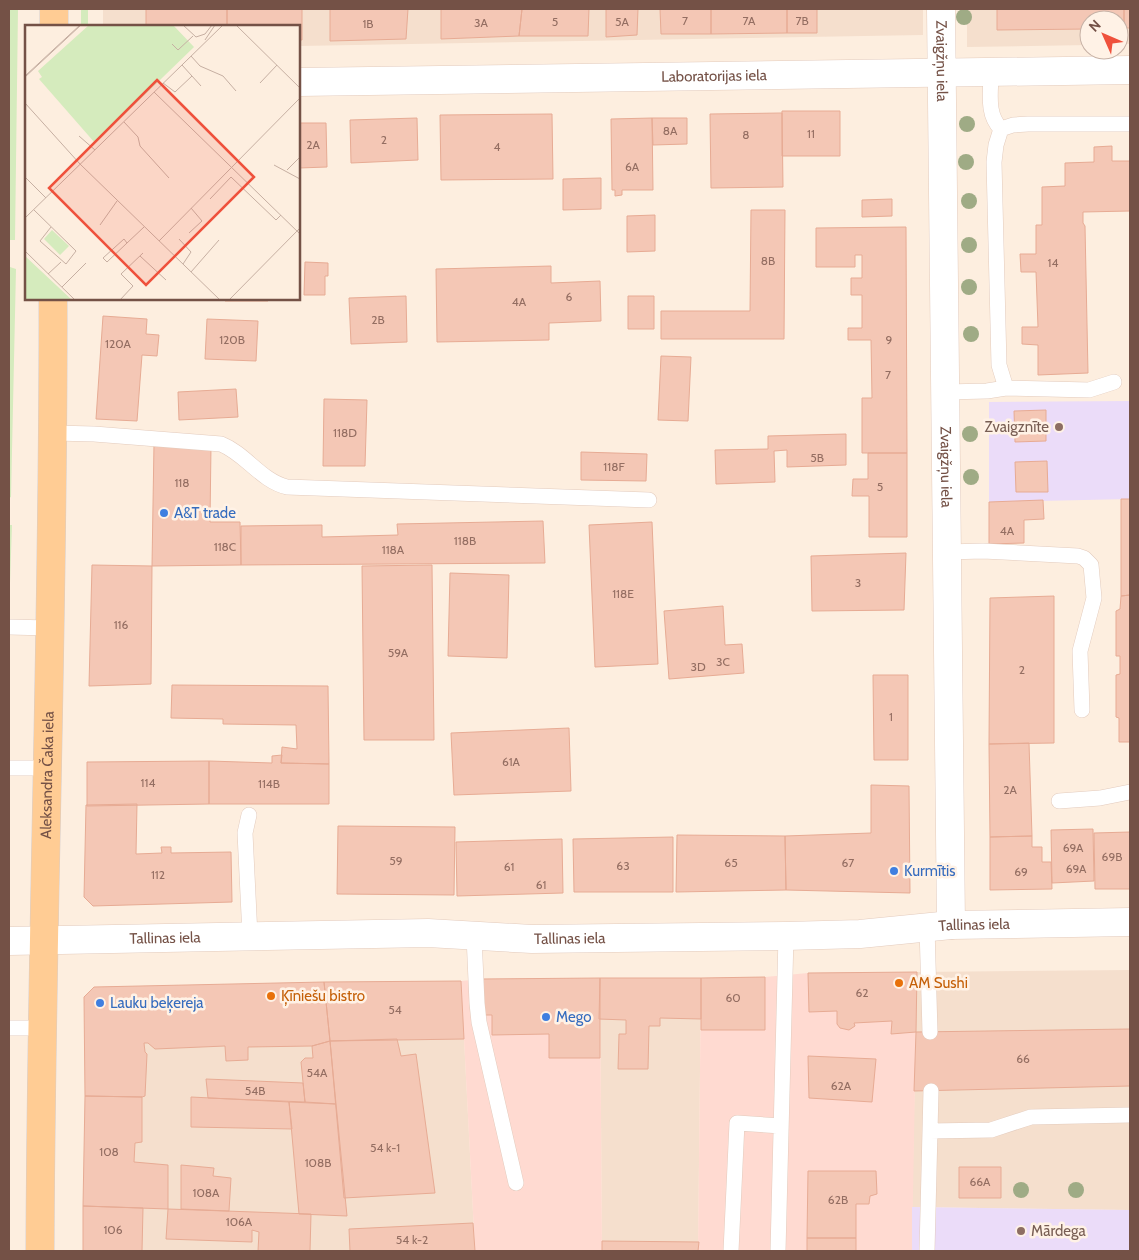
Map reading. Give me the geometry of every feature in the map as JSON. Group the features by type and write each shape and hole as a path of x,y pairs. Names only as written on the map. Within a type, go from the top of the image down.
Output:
{"main road":[{"path":"54,9 54,25"},
{"name":"Aleksandra Čaka iela","path":"40,1251 43,942 54,433 53,300"}],"street":[{"name":"Zvaigžņu iela","path":"939,926 947,552 941,9"},
{"name":"Laboratorijas iela","path":"300,82 1130,70"},
{"name":"Tallinas iela","path":"9,941 43,942 86,939 428,933 550,939 786,936 860,934 939,926 1130,922"}],"lane":[{"path":"991,73 990,108 992,118 1001,129"},
{"path":"1001,129 1028,124 1130,124"},
{"path":"1001,129 996,145 994,162 998,365 1006,388"},
{"path":"946,392 987,391 1006,388 1089,390 1114,382"},
{"path":"54,433 94,434 221,444 239,454 271,480 287,487 648,500"},
{"path":"947,552 983,551 1078,556 1088,561 1091,565 1094,598 1080,651 1082,710"},
{"path":"9,627 49,628"},
{"path":"9,768 48,768"},
{"path":"1059,801 1100,798 1130,792"},
{"path":"249,815 245,833 250,936"},
{"path":"930,1032 939,926"},
{"path":"474,936 479,1022 516,1183"},
{"path":"778,1251 786,936"},
{"path":"9,1028 42,1028"},
{"path":"927,1251 930,1091"},
{"path":"930,1131 991,1130 1031,1117 1130,1115"},
{"path":"731,1251 737,1123 781,1126"}],"shaded area":[{"path":"103,9 923,9 923,35 300,46 300,25 103,25"},
{"path":"967,9 1130,9 1130,44 1129,10 1079,10 1079,45 967,47"},
{"name":"Zvaigznīte","path":"1130,401 1130,499 989,502 989,402"},
{"path":"1130,970 1130,1210 912,1207 917,972"},
{"path":"917,972 912,1251 698,1251 701,978 765,977 808,973"},
{"path":"600,978 701,978 698,1251 602,1251"},
{"path":"600,978 602,1251 475,1251 461,981 481,979"},
{"path":"461,981 475,1251 83,1251 84,997 94,987"},
{"name":"Mārdega","path":"912,1207 1130,1210 1130,1251 912,1251"}],"green space":[{"path":"9,9 18,9 15,240 10,240 10,267 16,269 11,497 9,498"},
{"path":"81,9 88,9 88,25 81,25"},
{"path":"9,525 12,525 9,612"}],"building":[{"path":"146,9 227,9 227,25 146,25"},
{"path":"227,9 302,9 302,40 300,40 300,25 227,25"},
{"path":"330,9 408,9 406,39 330,41"},
{"path":"441,9 522,9 519,36 441,39"},
{"path":"522,9 589,9 588,36 519,36"},
{"path":"606,9 638,9 637,35 606,37"},
{"path":"660,9 711,9 711,34 661,34"},
{"path":"711,9 787,9 787,33 711,34"},
{"path":"787,9 817,9 817,33 787,33"},
{"path":"997,9 1124,9 1079,10 1079,29 997,30"},
{"path":"1130,9 1130,28 1129,10 1124,10"},
{"path":"782,111 840,111 840,156 782,156"},
{"path":"782,113 783,187 711,188 710,114"},
{"path":"552,114 553,179 441,180 440,115"},
{"path":"417,118 418,160 351,163 350,120"},
{"path":"652,118 653,190 622,190 622,195 615,196 615,190 612,190 611,119"},
{"path":"652,118 687,118 687,144 653,145"},
{"path":"300,123 326,123 327,167 300,168"},
{"path":"1112,146 1112,161 1130,161 1130,211 1083,212 1083,223 1085,226 1088,373 1038,375 1038,345 1022,344 1022,327 1038,327 1036,272 1021,272 1020,254 1036,254 1036,225 1042,225 1042,187 1065,186 1065,163 1094,162 1094,147"},
{"path":"601,178 601,209 563,210 563,179"},
{"path":"892,199 892,216 862,217 862,200"},
{"path":"751,210 785,210 784,339 661,339 661,311 750,311"},
{"path":"655,215 655,251 627,252 627,216"},
{"path":"906,227 907,453 862,453 862,398 872,398 871,340 848,340 848,328 862,328 862,295 851,295 851,278 862,278 862,255 855,255 855,267 816,267 816,228"},
{"path":"305,262 328,263 328,276 325,276 325,295 304,295"},
{"path":"551,266 551,283 600,281 601,321 549,323 549,340 437,342 436,269"},
{"path":"406,296 407,342 351,344 349,298"},
{"path":"628,296 654,296 654,329 628,329"},
{"path":"225,300 268,300 268,301"},
{"path":"103,316 147,319 146,334 159,335 157,356 142,355 137,421 96,419"},
{"path":"207,319 258,321 256,361 205,359"},
{"path":"661,356 691,357 688,421 658,420"},
{"path":"236,389 238,417 179,420 178,392"},
{"path":"324,399 367,400 365,466 323,466"},
{"path":"1046,410 1046,441 1015,442 1014,411"},
{"path":"846,434 846,465 787,467 787,450 774,451 775,482 716,484 715,450 768,449 768,436"},
{"path":"154,444 211,445 210,522 240,522 241,565 152,566"},
{"path":"581,452 647,454 646,481 581,480"},
{"path":"868,453 907,453 907,537 869,537 869,496 852,496 853,479 868,479"},
{"path":"1047,461 1048,492 1016,492 1015,462"},
{"path":"1121,499 1130,499 1130,595 1121,596"},
{"path":"1043,500 1044,519 1024,520 1024,543 989,544 989,502"},
{"path":"543,521 545,563 241,565 241,526 322,525 322,537 398,535 397,524"},
{"path":"652,522 658,664 595,667 589,525"},
{"path":"906,553 904,610 812,611 811,556"},
{"path":"92,565 152,566 151,684 89,686"},
{"path":"432,565 434,740 364,740 362,566"},
{"path":"450,573 509,575 507,658 448,656"},
{"path":"1130,595 1130,742 1119,742 1119,718 1116,717 1116,675 1120,674 1120,656 1116,656 1116,611 1120,609 1121,596"},
{"path":"1054,596 1054,743 989,744 990,598"},
{"path":"723,606 725,645 742,644 744,673 669,679 664,611"},
{"path":"873,675 908,675 908,760 874,760"},
{"path":"172,685 328,686 329,764 281,763 282,747 297,749 296,725 223,724 223,719 171,718"},
{"path":"569,728 571,791 454,795 451,733"},
{"path":"1029,743 1032,836 990,837 989,744"},
{"path":"282,755 281,763 329,764 329,804 209,804 209,761 272,763 272,756"},
{"path":"209,761 209,804 87,806 87,762"},
{"path":"871,785 909,786 910,893 786,890 785,836 871,833"},
{"path":"137,804 136,854 162,853 161,847 171,847 171,853 231,852 232,902 93,906 84,897 86,805"},
{"path":"338,826 455,827 454,895 337,894"},
{"path":"1093,829 1094,881 1052,883 1051,830"},
{"path":"1130,832 1130,889 1095,889 1094,833"},
{"path":"677,835 785,836 786,890 676,892"},
{"path":"1032,836 1032,847 1042,847 1042,862 1051,862 1052,889 990,890 990,837"},
{"path":"673,837 673,892 574,892 573,839"},
{"path":"562,839 563,893 457,896 456,842"},
{"path":"917,972 916,1032 891,1034 892,1021 854,1023 855,1026 849,1030 840,1028 837,1024 837,1011 809,1012 808,973"},
{"path":"765,977 765,1030 701,1030 701,978"},
{"name":"Mego","path":"600,978 600,1058 549,1058 549,1034 492,1035 492,1015 480,1015 481,979"},
{"path":"600,978 701,978 701,1019 660,1018 660,1026 649,1026 648,1069 618,1069 619,1034 626,1034 626,1020 599,1019"},
{"path":"461,981 464,1039 330,1041 324,982"},
{"path":"324,982 330,1041 312,1046 248,1047 248,1060 226,1061 225,1046 155,1049 148,1043 144,1043 147,1054 145,1096 85,1096 84,997 94,987"},
{"path":"1130,1029 1130,1086 914,1091 916,1032"},
{"path":"397,1039 401,1056 416,1054 435,1193 344,1198 330,1041"},
{"path":"330,1041 336,1104 305,1102 301,1062 305,1058 313,1058 312,1046"},
{"path":"808,1056 876,1059 872,1102 809,1098"},
{"path":"206,1079 303,1083 305,1102 208,1098"},
{"path":"85,1096 142,1097 142,1142 135,1143 134,1162 168,1165 168,1209 83,1206"},
{"path":"191,1097 289,1102 292,1129 191,1127"},
{"path":"289,1102 336,1104 347,1216 299,1214"},
{"path":"181,1165 214,1168 213,1176 231,1178 229,1211 181,1209"},
{"path":"959,1167 1001,1167 1001,1198 959,1198"},
{"path":"808,1171 876,1171 877,1194 870,1196 869,1204 856,1204 856,1238 807,1238"},
{"path":"83,1206 143,1208 142,1251 83,1251"},
{"path":"168,1209 311,1214 310,1251 258,1251 259,1232 252,1230 252,1242 166,1239"},
{"path":"473,1223 475,1251 350,1251 349,1229"},
{"path":"807,1238 856,1238 856,1251 807,1251"},
{"path":"602,1241 699,1242 698,1251 602,1251"}],"place":[{"name":"Zvaigznīte","path":"1059,427"},
{"name":"A&T trade","path":"164,513"},
{"name":"Kurmītis","path":"894,871"},
{"name":"AM Sushi","path":"899,983"},
{"name":"Ķīniešu bistro","path":"271,996"},
{"name":"Lauku beķereja","path":"100,1003"},
{"name":"Mego","path":"546,1017"},
{"name":"Mārdega","path":"1021,1231"}]}
